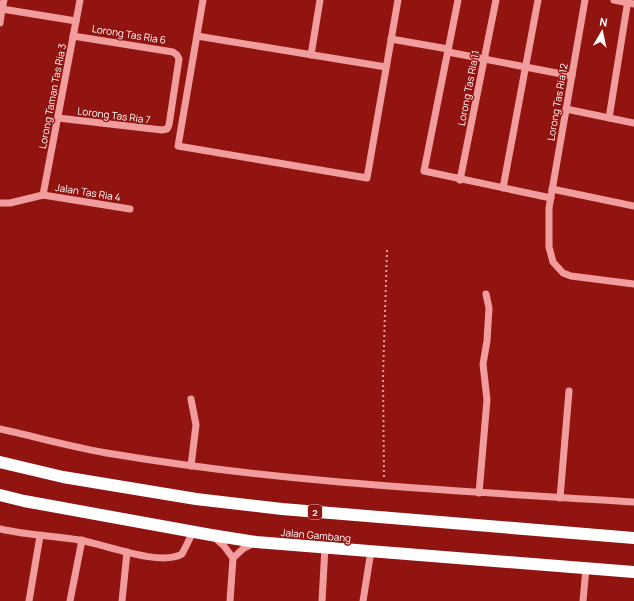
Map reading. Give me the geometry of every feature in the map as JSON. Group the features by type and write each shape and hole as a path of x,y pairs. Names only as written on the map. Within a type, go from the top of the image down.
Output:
{"highway":[{"name":"2","path":"0,462 63,477 196,499 298,510 634,538"},
{"name":"Jalan Gambang","path":"0,495 24,501 256,542 634,572"}],"street":[{"path":"0,24 1,7 4,0"},
{"name":"Lorong Taman Tas Ria 3","path":"43,195 80,0"},
{"path":"203,0 178,146 366,178 398,0"},
{"path":"311,55 320,0"},
{"path":"458,0 424,171 460,180 551,198"},
{"name":"Lorong Tas Ria 11","path":"460,180 496,0"},
{"path":"503,188 538,0"},
{"name":"Lorong Tas Ria 12","path":"586,0 549,208 549,247 553,262 563,273 571,276 634,284"},
{"path":"609,118 630,2 614,0"},
{"path":"1,7 76,21"},
{"name":"Lorong Tas Ria 6","path":"73,36 173,52 177,55 179,59 169,125 167,129"},
{"path":"197,36 386,67"},
{"path":"391,39 484,60 572,76"},
{"path":"566,109 634,123"},
{"name":"Lorong Tas Ria 7","path":"58,118 162,130 167,129"},
{"path":"552,189 634,206"},
{"path":"0,203 10,203 43,195"},
{"name":"Jalan Tas Ria 4","path":"43,195 130,209"},
{"path":"480,493 487,400 483,364 488,341 489,308 486,294"},
{"path":"560,498 569,391"},
{"path":"191,399 196,425 191,466"},
{"path":"0,429 111,454 234,472 384,487 634,502"},
{"path":"0,529 40,536 82,540 127,552 169,559 182,554 193,532"},
{"path":"211,535 224,546 233,558 230,601"},
{"path":"29,601 40,536"},
{"path":"70,601 82,540"},
{"path":"233,558 244,548 256,542"},
{"path":"322,601 325,547"},
{"path":"363,601 371,551"},
{"path":"122,601 127,552"},
{"path":"583,601 586,568"},
{"path":"618,571 634,576"}],"path":[{"path":"384,487 382,422 387,250"}]}
